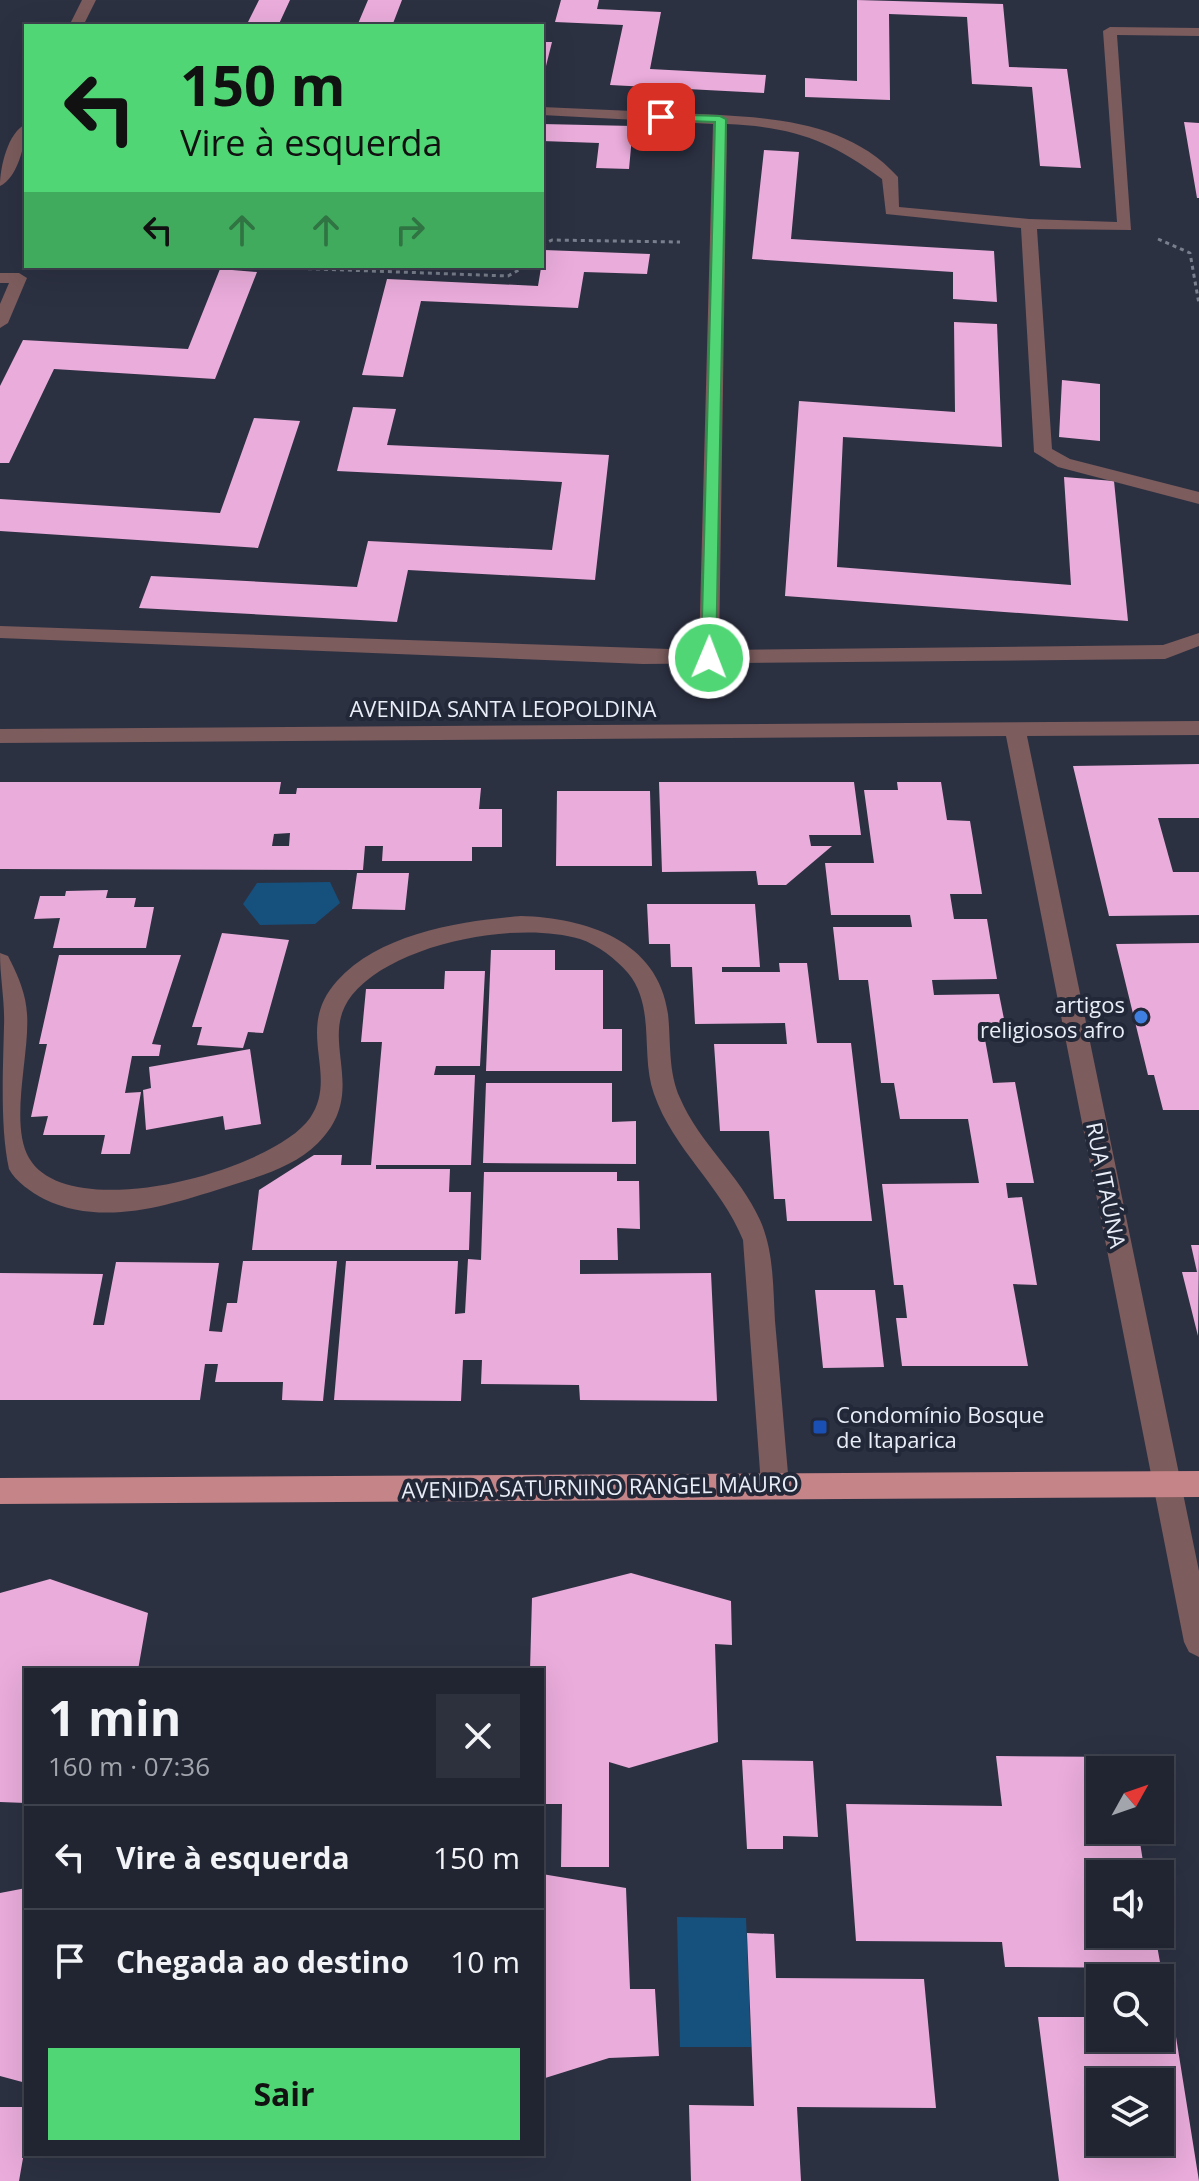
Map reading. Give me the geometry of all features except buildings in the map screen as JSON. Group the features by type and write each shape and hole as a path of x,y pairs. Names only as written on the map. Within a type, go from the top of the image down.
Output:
{"main road":[{"name":"AVENIDA SATURNINO RANGEL MAURO","path":"0,1491 1199,1484"}],"street":[{"path":"77,24 89,0"},
{"path":"544,111 772,122 812,131 856,152 890,177 891,211 1029,224 1125,227 1110,31 1199,32"},
{"path":"709,658 720,119"},
{"path":"0,181 24,132"},
{"path":"1029,224 1043,452 1064,463 1199,498"},
{"path":"0,278 19,278 0,323"},
{"path":"0,632 709,658 1165,652 1199,639"},
{"name":"AVENIDA SANTA LEOPOLDINA","path":"0,736 1199,728"},
{"name":"RUA ITAÚNA","path":"1015,729 1199,1642"},
{"path":"0,962 15,1002 16,1026 4,1129 9,1148 34,1181 55,1192 107,1203 164,1196 261,1165 300,1144 316,1130 333,1097 334,1080 324,1028 343,990 378,959 424,941 519,925 564,927 604,940 641,973 653,994 657,1062 666,1095 684,1126 740,1204 756,1240 775,1485"}],"path":[{"path":"1125,227 1190,253 1199,304"},
{"path":"544,244 552,240 719,242"},
{"path":"290,268 508,276 522,268"}],"water":[{"path":"330,882 340,903 315,924 260,925 243,904 257,883"},
{"path":"677,1917 746,1918 751,2047 680,2047"}],"place":[{"name":"artigos religiosos afro","path":"1141,1017"},
{"name":"Condomínio Bosque de Itaparica","path":"820,1427"}],"route":[{"path":"661,117 720,119 709,658"}]}
